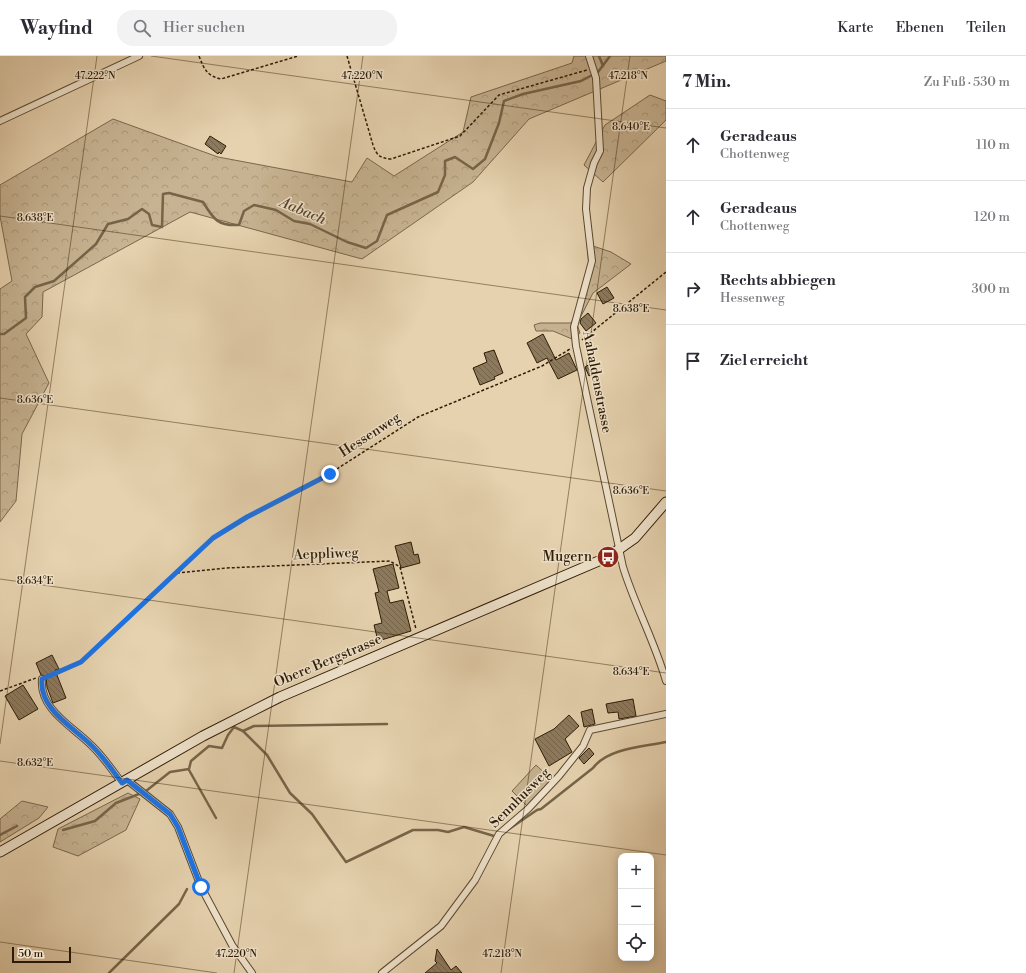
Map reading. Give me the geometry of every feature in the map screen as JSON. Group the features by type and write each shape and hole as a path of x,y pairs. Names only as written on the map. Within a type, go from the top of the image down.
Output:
{"main road":[{"name":"Obere Bergstrasse","path":"0,852 125,782 203,736 280,697 594,563 619,550 635,538 666,502"}],"street":[{"path":"0,121 139,56"},
{"name":"Aahaldenstrasse","path":"589,56 596,78 600,151 594,163 587,188 586,209 592,261 574,327 576,346 619,550 632,595 655,647 666,681"},
{"path":"42,679 41,690 50,707 92,746 125,782 170,814 178,827 201,887 232,945 252,973"},
{"name":"Sennhusweg","path":"382,973 440,926 479,874 499,834 528,809 574,759 583,746 590,730 666,714"}],"path":[{"path":"199,56 204,70 213,77 221,79 298,56"},
{"path":"347,56 373,145 377,154 382,158 391,159 460,136 499,95 592,68"},
{"name":"Hessenweg","path":"0,691 35,678 42,679 81,662 213,538 247,517 330,474 418,417 542,366 576,346 666,272"},
{"name":"Aeppliweg","path":"177,573 226,568 390,561 400,567 418,638"}],"green space":[{"path":"574,56 666,56 666,61 529,119 473,182 362,259 190,212 43,292 42,317 26,334 49,383 22,434 16,501 0,522 0,289 12,281 0,216 0,185 113,119 218,157 352,182 367,158 394,176 463,132 471,97 572,63"},
{"path":"650,95 666,101 666,120 603,182 584,165 605,125"},
{"path":"587,244 611,252 631,264 593,293 577,324 580,333 572,339 553,331 536,331 534,325 540,323 571,323 582,302 587,285 589,267"},
{"path":"536,765 552,780 527,806 512,791"},
{"path":"128,793 140,799 126,830 78,856 53,847 58,829"},
{"path":"22,801 48,807 39,818 0,842 0,819"}],"building":[{"path":"210,136 226,146 221,154 219,152 218,154 205,144"},
{"path":"607,287 614,298 603,304 597,293"},
{"path":"588,313 596,323 586,331 580,323 581,319"},
{"path":"543,334 556,360 569,353 577,370 558,379 547,358 537,363 527,343"},
{"path":"494,350 503,373 494,377 495,379 480,385 473,368 487,362 484,353"},
{"path":"590,364 595,372 589,376 585,367"},
{"path":"411,542 414,555 418,554 420,563 401,568 395,546"},
{"path":"393,564 399,588 387,591 390,603 403,600 411,631 378,641 374,625 382,623 375,593 379,592 373,569"},
{"path":"52,655 59,669 55,670 66,698 53,703 47,687 46,677 41,675 36,663"},
{"path":"23,685 38,709 19,720 5,696"},
{"path":"633,699 636,716 619,719 618,712 608,713 606,704"},
{"path":"592,709 595,724 584,727 581,712"},
{"path":"569,715 579,726 565,739 572,752 549,766 535,739 554,729"},
{"path":"589,748 594,754 584,764 579,758"},
{"path":"437,949 451,970 456,966 462,973 425,973 437,963 435,961"}],"waterway":[{"path":"599,56 603,66"},
{"name":"Aabach","path":"0,334 4,334 26,318 25,297 35,287 54,281 96,244 108,224 128,219 142,209 149,214 152,225 162,227 163,194 169,193 203,202 217,221 232,225 239,225 244,211 254,205 276,210 294,221 310,224 347,242 366,248 377,241 387,215 438,192 445,175 445,161 455,157 473,169 485,159 499,123 504,101 523,94 581,81 598,72 610,56"},
{"path":"243,731 254,726 387,724"},
{"path":"146,791 170,772 189,769 191,761 209,746 222,748 228,735 234,727 243,731 267,755 290,793 312,814 346,862 413,830 438,830 448,832 464,827 494,836"},
{"path":"506,831 537,810 541,809 608,756 626,749 666,742"},
{"path":"189,770 216,818"},
{"path":"63,830 95,821 116,803 139,794"},
{"path":"0,835 17,826"},
{"path":"109,973 179,904 187,889"}],"place":[{"name":"Mugern","path":"608,557"}],"route":[{"path":"201,887 178,827 170,814 130,784 127,780 122,783 92,746 50,707 41,690 42,679 81,662 213,538 247,517 330,474"}]}
